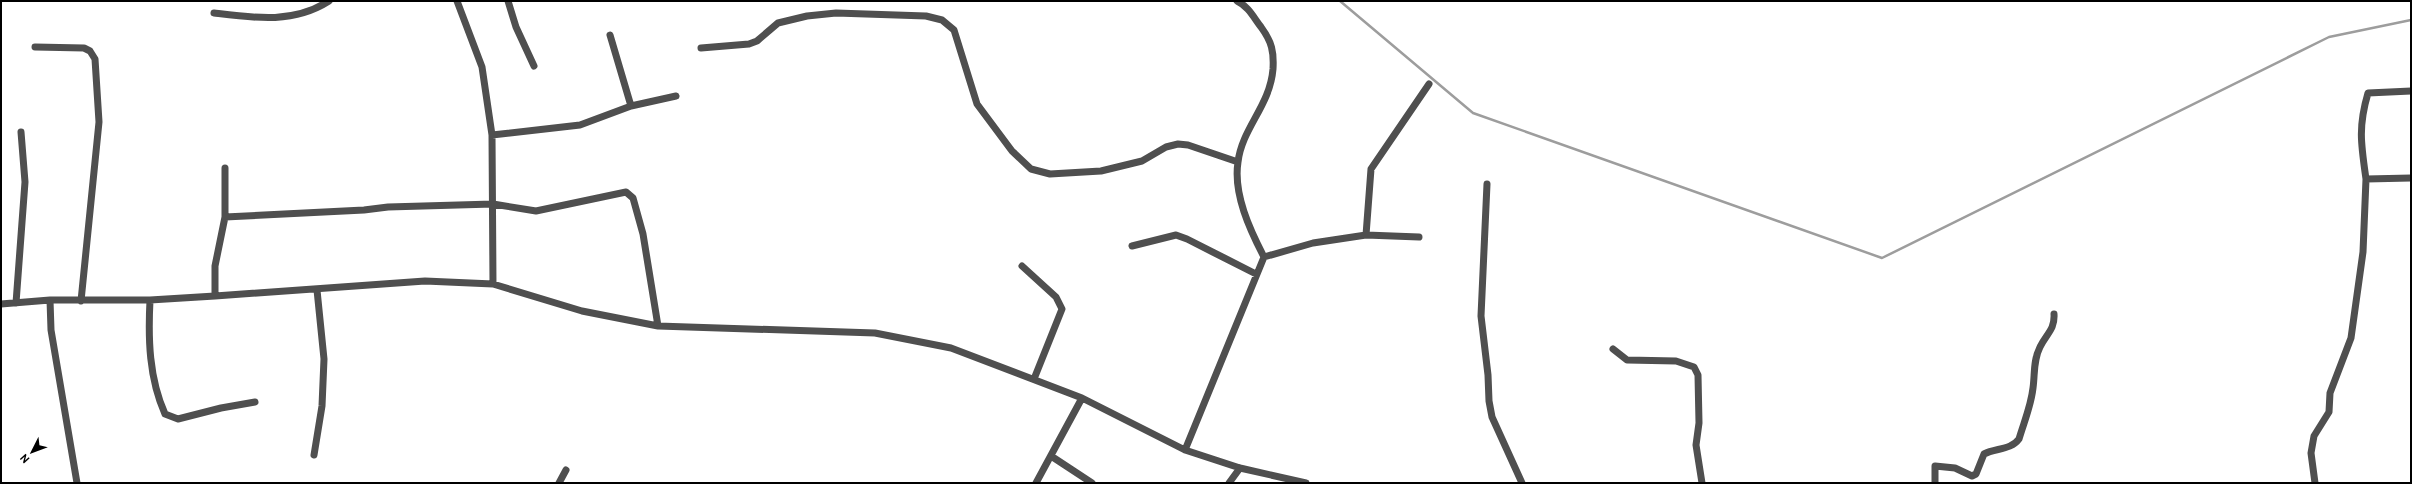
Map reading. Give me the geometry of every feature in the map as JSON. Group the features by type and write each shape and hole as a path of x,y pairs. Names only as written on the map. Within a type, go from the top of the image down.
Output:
{"street":[{"path":"214,13 261,18 291,17 318,8 329,1"},
{"path":"457,1 482,67 492,135 493,284"},
{"path":"508,1 516,27 534,66"},
{"path":"1237,1 1251,13 1270,40 1274,53 1272,86 1261,110 1248,132 1238,162 1241,203 1253,235 1264,257"},
{"path":"701,48 750,44 757,41 778,23 807,16 836,13 926,16 942,20 954,30 977,104 1012,151 1030,169 1050,174 1101,171 1142,161 1166,147 1178,144 1188,145 1238,162"},
{"path":"610,35 631,106"},
{"path":"35,47 84,48 90,51 94,59 99,122 81,301"},
{"path":"1366,235 1371,169 1429,84"},
{"path":"2315,483 2311,452 2314,436 2329,412 2330,393 2351,338 2363,252 2366,179 2361,144 2361,117 2368,93 2411,91"},
{"path":"492,135 580,125 631,106 676,96"},
{"path":"16,302 25,182 21,132"},
{"path":"215,296 215,266 225,218 226,168"},
{"path":"2366,179 2411,178"},
{"path":"1487,184 1481,316 1488,375 1489,401 1492,417 1522,483"},
{"path":"225,218 364,210 388,207 493,204 536,211 572,205 616,192 626,192 633,198 642,234 658,326"},
{"path":"1132,246 1176,235 1187,239 1256,274"},
{"path":"1185,450 1264,257 1313,243 1366,235 1419,237"},
{"path":"1022,266 1056,297 1062,309 1034,379"},
{"path":"1,304 50,300 150,300 317,290 425,281 493,284 582,312 658,326 875,333 951,348 1082,398 1185,450 1240,468 1306,483"},
{"path":"314,454 322,406 324,359 317,290"},
{"path":"50,300 51,330 77,483"},
{"path":"150,300 148,335 152,372 158,398 165,414 178,419 221,408 255,402"},
{"path":"1935,483 1935,466 1955,468 1972,476 1976,474 1984,454 2015,443 2031,402 2034,363 2040,345 2050,334 2055,323 2054,314"},
{"path":"1614,350 1627,360 1676,361 1694,367 1698,375 1699,423 1696,445 1702,483"},
{"path":"1036,483 1082,398"},
{"path":"1051,456 1092,483"},
{"path":"1229,483 1240,468"},
{"path":"559,483 566,470"}],"waterway":[{"path":"1340,1 1473,113 1882,258 2329,37 2411,20"}]}
